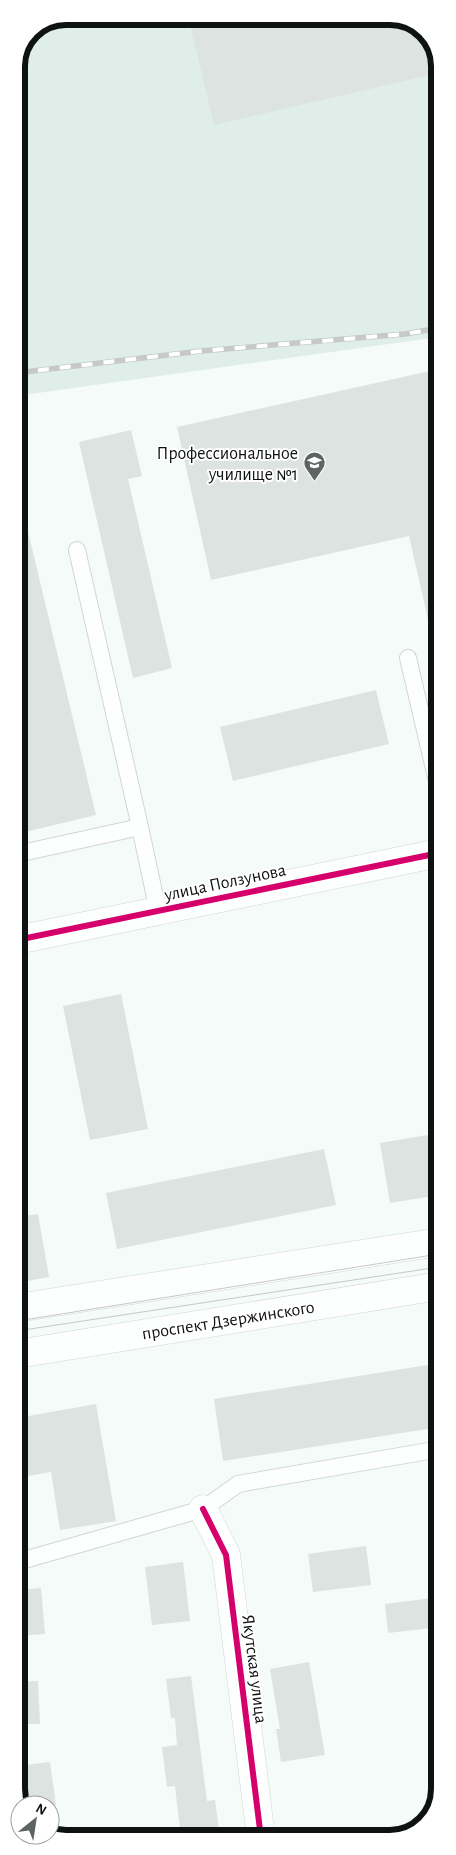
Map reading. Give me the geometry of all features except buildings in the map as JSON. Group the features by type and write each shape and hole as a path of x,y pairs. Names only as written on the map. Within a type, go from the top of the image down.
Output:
{"main road":[{"name":"улица Ползунова","path":"25,938 431,856"},
{"path":"25,1307 431,1243"},
{"name":"проспект Дзержинского","path":"25,1353 431,1287"},
{"name":"Якутская улица","path":"203,1509 226,1555 260,1830"}],"lane":[{"path":"77,550 158,911"},
{"path":"408,658 431,756"},
{"path":"25,852 140,827"},
{"path":"25,1560 203,1509 238,1484 431,1451"}],"shaded area":[{"path":"66,25 393,25 411,30 426,45 431,66 431,338 25,395 25,66 28,50 32,43 50,28"}],"tram line":[{"path":"25,1320 431,1255"},
{"path":"25,1330 431,1268"}],"railway":[{"path":"25,372 201,351 405,334 431,329"}],"cycle path":[{"path":"25,938 431,855"},
{"path":"203,1509 226,1555 260,1830"}],"place":[{"name":"Профессиональное училище №1","path":"314,482"}]}
